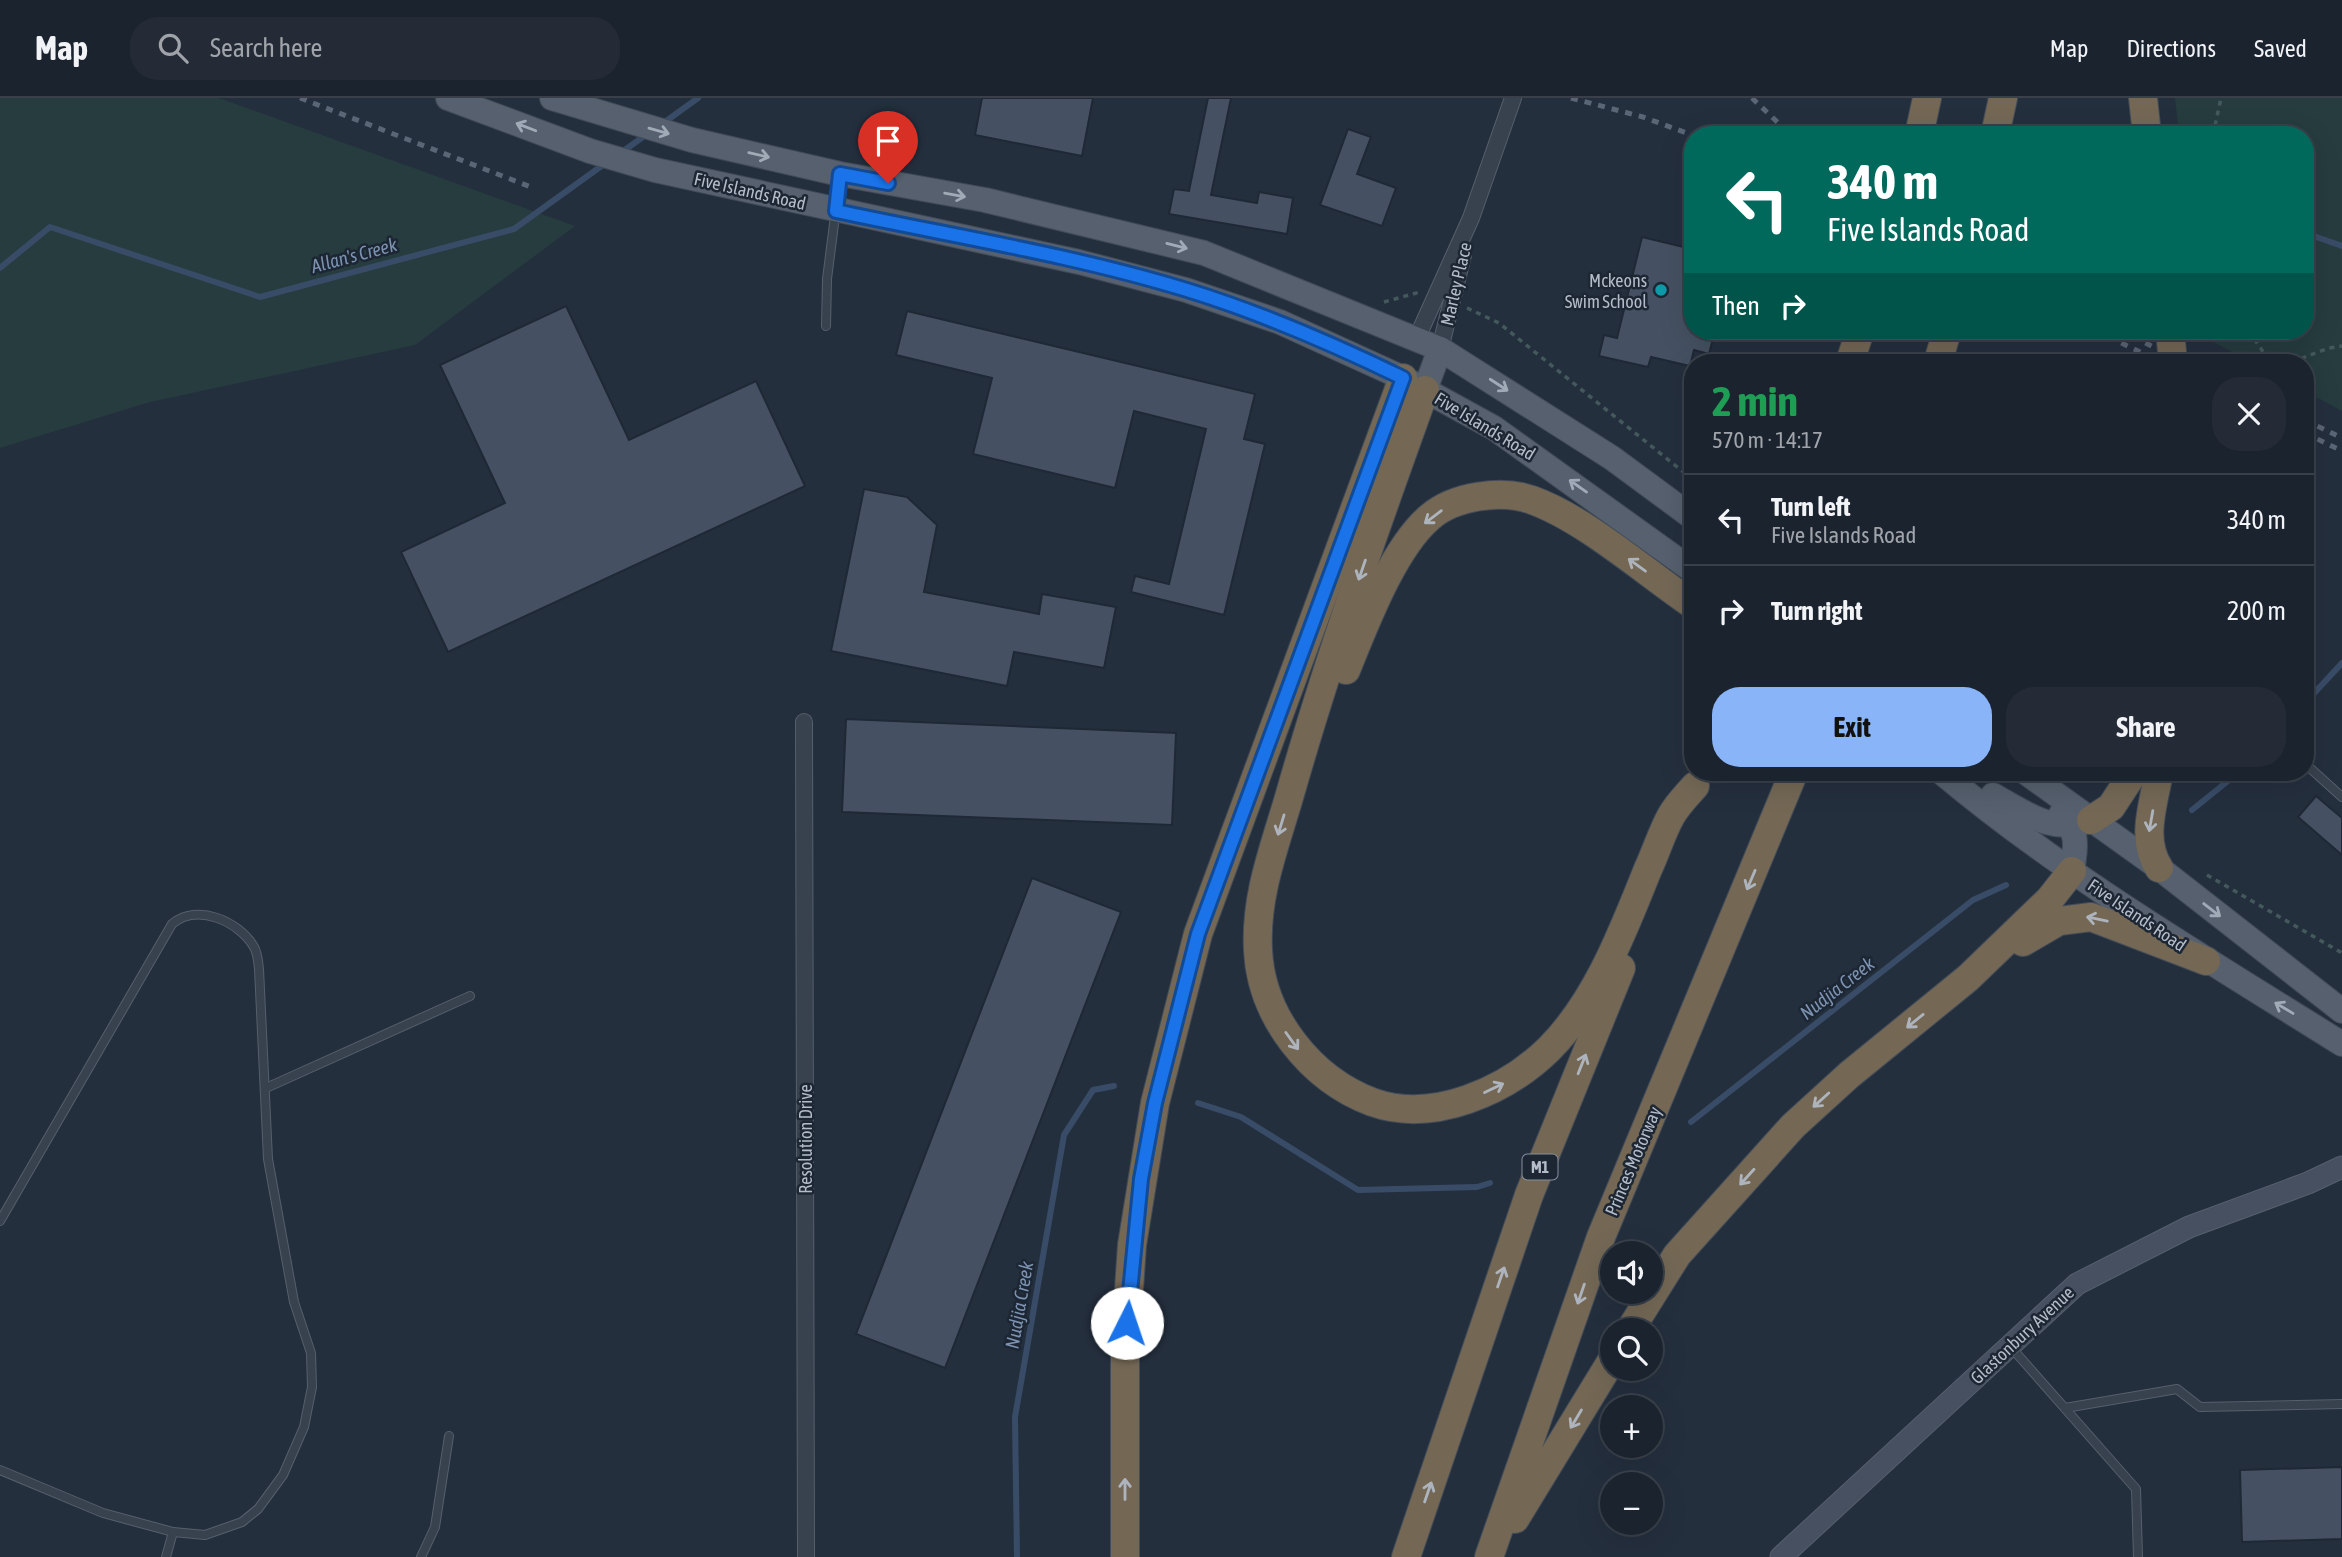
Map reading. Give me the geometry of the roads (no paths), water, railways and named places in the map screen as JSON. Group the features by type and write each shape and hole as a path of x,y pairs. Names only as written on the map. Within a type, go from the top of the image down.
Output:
{"highway":[{"path":"1921,126 1927,98"},
{"path":"1997,126 2003,98"},
{"path":"2143,98 2146,126"},
{"path":"1414,384 1316,701 1267,868 1258,914 1258,953 1264,983 1280,1024 1299,1051 1332,1081 1374,1103 1415,1108 1456,1104 1500,1087 1548,1049 1577,1014 1606,967 1671,814 1696,781"},
{"path":"1125,1557 1125,1348 1132,1245 1158,1090 1198,934 1414,384"},
{"path":"1300,759 1324,724 1367,619 1409,541 1430,516 1453,504 1480,497 1506,495 1531,500 1593,535 1684,598"},
{"name":"M1","path":"1406,1557 1529,1195 1697,781"},
{"name":"Princes Motorway","path":"1491,1557 1601,1237 1791,781"},
{"path":"2082,823 2111,807 2128,781"},
{"path":"2158,781 2148,837 2152,855 2159,868"},
{"path":"1637,1318 1676,1255 1793,1126 1849,1075 1968,978 2050,899 2072,871"},
{"path":"1968,978 2050,925 2076,916 2110,922 2146,939 2206,961"},
{"path":"1491,1557 1600,1380"}],"main road":[{"name":"Five Islands Road","path":"448,98 590,151 655,170 1079,262 1186,290 1280,322 1414,384 1494,428 1684,564"},
{"name":"Five Islands Road","path":"552,98 692,140 840,174 985,200 1204,253 1440,349 1612,458 1684,511"},
{"path":"1414,384 1416,340"},
{"path":"1414,384 1440,349"},
{"name":"Five Islands Road","path":"1953,781 2072,871 2206,961 2342,1044"},
{"path":"1969,781 2034,819 2054,825 2082,823"},
{"path":"2026,781 2082,823 2159,868 2342,1011"},
{"path":"2035,781 2082,823"},
{"path":"2072,871 2075,841 2082,823"},
{"name":"Glastonbury Avenue","path":"1781,1557 2077,1284 2189,1227 2308,1183 2342,1167"},
{"name":"Glastonbury Avenue","path":"2308,1183 2342,1177"}],"street":[{"name":"Marley Place","path":"1416,340 1471,218 1513,98"},
{"name":"Marley Place","path":"1440,349 1471,218"},
{"name":"Resolution Drive","path":"804,722 806,1557"}],"lane":[{"path":"826,326 827,279 840,174"},
{"path":"2314,771 2342,797"},
{"path":"0,1221 172,924 180,917 195,913 224,922 246,936 257,951 268,1159 293,1302 311,1353 312,1387 304,1427 283,1475 258,1509 224,1531 205,1535 173,1532 103,1513 0,1470"},
{"path":"266,1088 470,996"},
{"path":"2010,1346 2136,1489 2138,1557"},
{"path":"2065,1408 2177,1389 2200,1407 2342,1404"},
{"path":"421,1557 435,1527 449,1436"},
{"path":"166,1557 173,1532"}],"waterway":[{"name":"Allan's Creek","path":"662,124 698,98"},
{"name":"Allan's Creek","path":"622,152 647,134"},
{"name":"Allan's Creek","path":"0,268 50,227 260,297 514,229 607,162"},
{"name":"Allan's Creek","path":"2314,236 2342,246"},
{"name":"Nudjia Creek","path":"2314,693 2342,663"},
{"name":"Nudjia Creek","path":"2192,810 2228,781"},
{"name":"Nudjia Creek","path":"1691,1122 1973,900 2006,885"},
{"name":"Nudjia Creek","path":"1017,1557 1015,1417 1064,1135 1093,1090 1114,1086"},
{"name":"Nudjia Creek","path":"1198,1103 1241,1117 1358,1190 1477,1187 1490,1183"}],"railway":[{"path":"300,98 531,187"},
{"path":"1571,98 1643,117 1684,132"},
{"path":"1752,98 1782,126"},
{"path":"2115,340 2144,354"},
{"path":"2139,340 2168,354"},
{"path":"2314,424 2342,438"},
{"path":"2314,437 2342,451"}],"place":[{"name":"Mckeons Swim School","path":"1661,290"}]}
